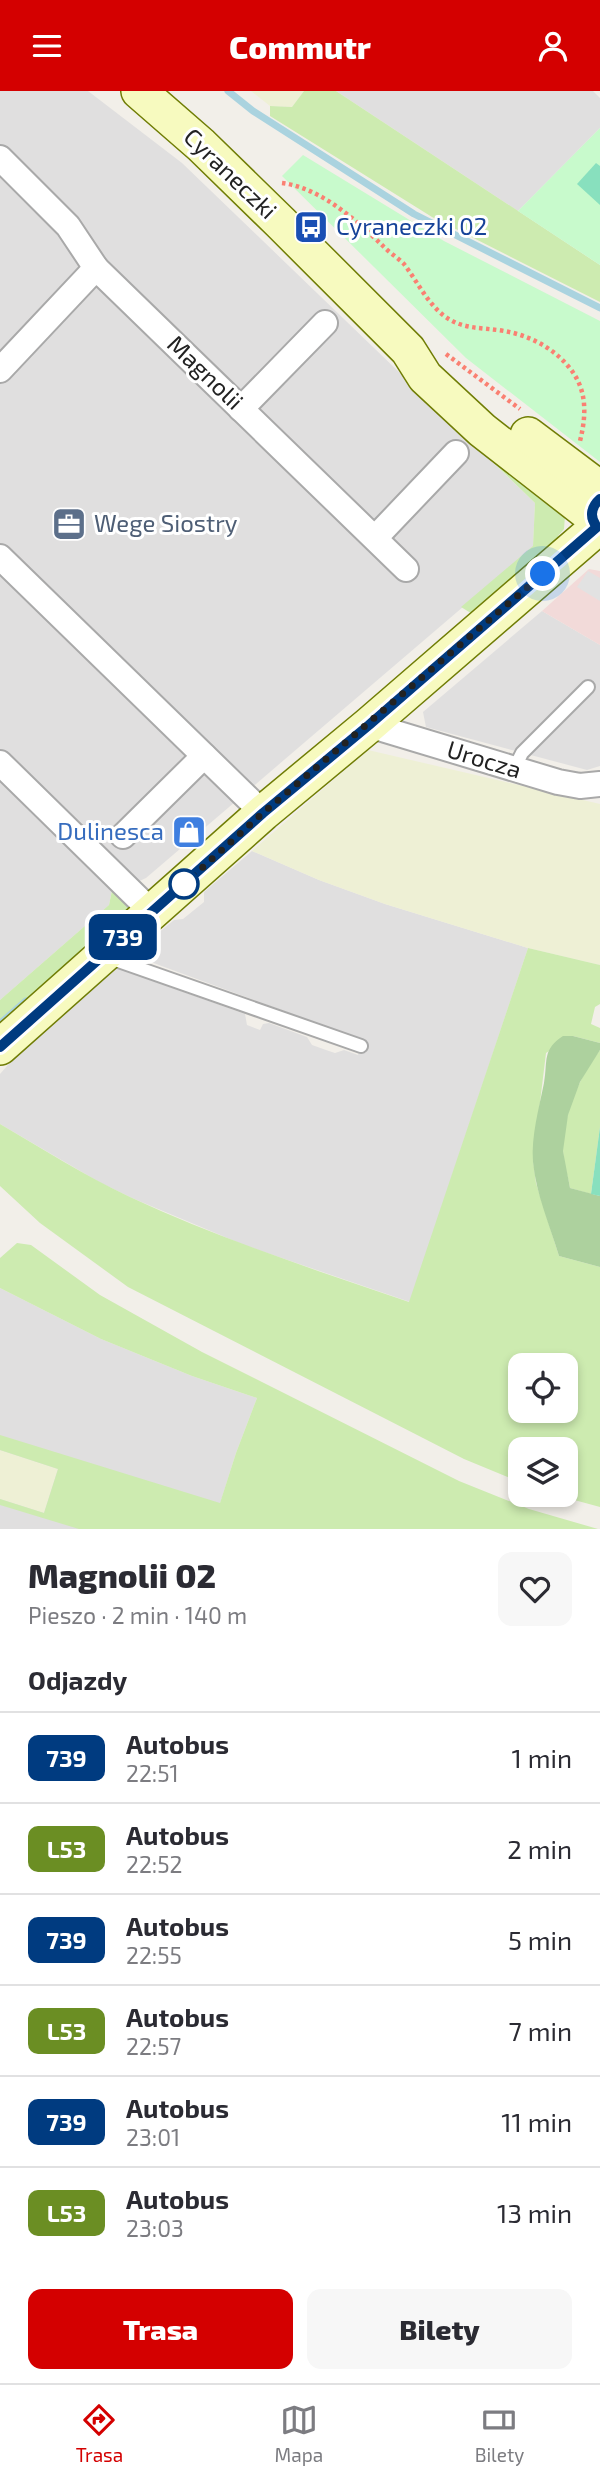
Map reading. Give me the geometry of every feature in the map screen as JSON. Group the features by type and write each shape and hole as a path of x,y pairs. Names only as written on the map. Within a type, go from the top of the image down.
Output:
{"street":[{"name":"Cyraneczki","path":"139,91 201,145 408,350 435,365 598,512"},
{"name":"Magnolii","path":"0,158 68,226 96,268 406,569"},
{"path":"2,362 96,268"},
{"path":"242,409 325,323"},
{"path":"374,538 456,453"},
{"path":"0,1047 263,813 369,725 598,512"},
{"path":"0,557 263,813"},
{"name":"Urocza","path":"369,725 558,782 580,786 600,784"},
{"path":"123,836 204,756"},
{"path":"0,763 152,912"}],"lane":[{"path":"514,769 522,753 588,687"},
{"path":"102,955 361,1046"}],"path":[{"path":"270,182 300,186 364,227 402,263 443,315 475,330 503,331 531,338 566,363 579,380 586,409 577,452"}],"shaded area":[{"path":"0,91 88,91 182,163 535,503 533,547 146,878 133,884 0,754"},
{"path":"336,91 593,91 600,98 600,128 518,211"},
{"path":"589,569 600,571 600,645 542,611"},
{"path":"588,571 600,578 600,601 577,587"},
{"path":"542,611 600,645 600,766 587,770 426,727 423,712"},
{"path":"0,775 113,886 109,905 0,1000"},
{"path":"252,851 319,880 385,904 528,948 410,1302 244,1245 132,1198 99,1182 0,1124 0,1074 14,1058 117,968 245,1014 247,1025 260,1030 263,1024 269,1023 307,1037 312,1045 335,1053 344,1050 358,1055 363,1040 140,958 136,951 174,920 183,919 204,902 204,892"},
{"path":"0,1288 101,1339 192,1376 257,1398 212,1529 0,1529"}],"green space":[{"path":"251,91 304,91 292,107 270,106"},
{"path":"304,91 336,91 600,265 600,302 432,217 270,116 270,106 292,107"},
{"path":"600,128 600,265 518,211"},
{"path":"303,155 444,241 600,321 600,462 466,358 282,176"},
{"path":"596,163 600,166 600,205 577,184"},
{"path":"470,440 565,516 564,529 558,536 560,539 474,615 461,607 533,546 535,503"},
{"path":"368,750 600,804 600,965 528,948 385,904 319,880 252,851"},
{"path":"113,886 128,902 129,915 0,1032 0,1000 109,905"},
{"path":"528,948 600,965 600,1004 595,1007 591,1024 600,1028 600,1043 573,1036 546,1053 533,1160 536,1183 559,1256 600,1267 600,1507 578,1501 578,1437 508,1437 508,1477 464,1459 128,1287 40,1223 0,1186 0,1124 130,1197 198,1227 409,1302"},
{"path":"563,1036 600,1043 600,1050 580,1082 568,1115 563,1151 570,1188 600,1196 600,1267 559,1256 540,1198 533,1162 533,1142 547,1056 556,1041"},
{"path":"600,1050 600,1127 591,1194 570,1188 563,1155 564,1137 574,1097 585,1072"},
{"path":"600,1127 600,1196 591,1194"},
{"path":"17,1243 31,1245 100,1295 202,1352 459,1481 508,1501 508,1507 524,1507 598,1529 79,1529 0,1505 0,1499 44,1513 58,1469 0,1450 0,1435 220,1503 257,1398 192,1376 101,1339 0,1288 0,1258"},
{"path":"0,1450 58,1469 44,1513 0,1499"}],"waterway":[{"path":"228,91 253,111 414,214 600,308"},
{"path":"3,1021 26,1001"}],"bus line":[{"name":"739","path":"0,1047 263,813 369,725 597,527 593,522 592,510 600,499"}],"place":[{"name":"Cyraneczki 02","path":"311,227"},
{"name":"Wege Siostry","path":"69,524"},
{"name":"Dulinesca","path":"189,832"}],"route":[{"path":"184,884 263,813 543,574"}]}
